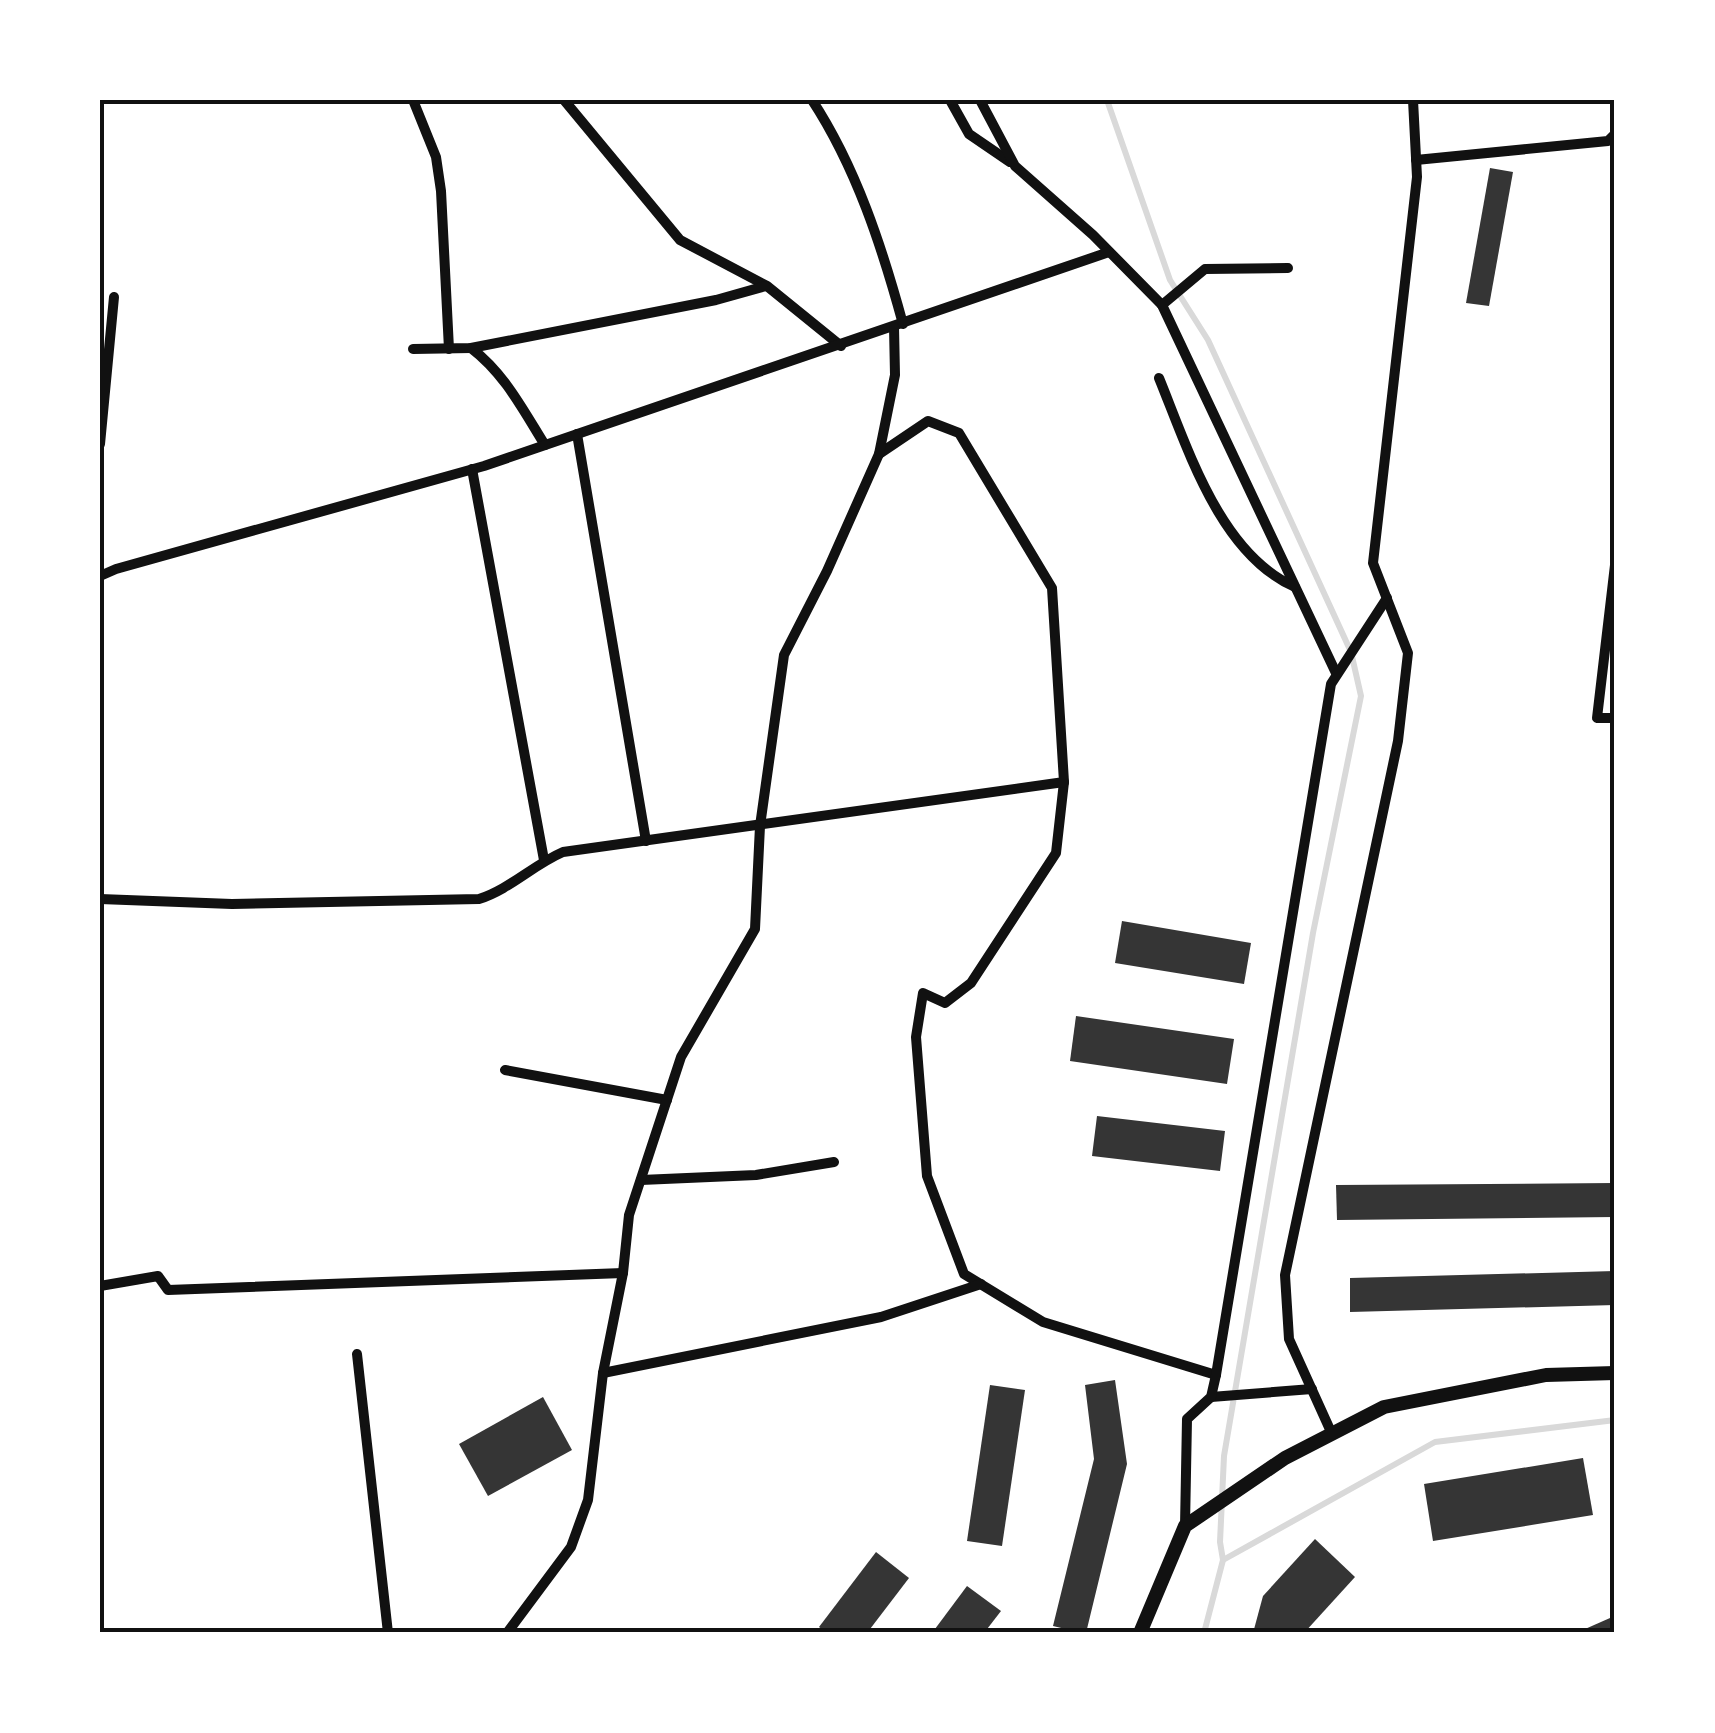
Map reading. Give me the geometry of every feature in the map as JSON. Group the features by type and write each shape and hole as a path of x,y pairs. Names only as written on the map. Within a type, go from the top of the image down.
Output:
{"street":[{"path":"413,100 436,156 449,349"},
{"path":"564,100 680,240 767,286 841,346"},
{"path":"508,1633 571,1547 588,1500 603,1373 630,1216 681,1057 754,928 760,826 784,655 879,454 895,375 898,326 886,262 851,174 812,100"},
{"path":"950,100 969,134 1016,166 1162,305 1336,673"},
{"path":"980,100 1016,166"},
{"path":"1332,1434 1290,1339 1285,1275 1398,741 1408,653 1373,564 1417,177 1412,100"},
{"path":"1416,160 1608,141 1615,134"},
{"path":"100,576 116,568 472,469 1110,252"},
{"path":"1162,305 1205,269 1288,268"},
{"path":"413,349 472,348 716,300 767,286"},
{"path":"100,444 114,297"},
{"path":"472,348 505,380 545,445"},
{"path":"1160,378 1204,487 1238,540 1272,577 1296,588"},
{"path":"879,454 928,421 959,433 1052,588 1064,782 1056,853 971,983 945,1003 923,993 916,1037 927,1176 964,1274 1043,1322 1216,1375"},
{"path":"577,434 646,841"},
{"path":"472,469 544,860"},
{"path":"1615,564 1597,718 1615,718"},
{"path":"1145,1630 1185,1526 1187,1419 1211,1397 1216,1375 1328,704 1336,673 1387,598"},
{"path":"100,900 232,904 479,899 498,893 544,860 564,852 1064,782"},
{"path":"505,1070 667,1100"},
{"path":"641,1180 756,1175 834,1162"},
{"path":"100,1286 158,1276 168,1290 623,1273"},
{"path":"603,1373 882,1317 981,1284"},
{"path":"357,1354 388,1633"},
{"path":"1185,1526 1285,1458 1384,1407 1546,1375 1615,1373"},
{"path":"1211,1397 1312,1390"}],"building":[{"path":"1490,168 1513,172 1489,306 1466,303"},
{"path":"1122,921 1251,943 1244,984 1115,963"},
{"path":"1076,1016 1234,1039 1227,1084 1070,1061"},
{"path":"1097,1116 1225,1131 1220,1171 1092,1156"},
{"path":"1615,1183 1615,1217 1337,1220 1336,1185"},
{"path":"1615,1271 1615,1305 1350,1312 1350,1278"},
{"path":"1115,1380 1127,1464 1086,1633 1082,1633 1053,1626 1094,1459 1085,1385"},
{"path":"990,1385 1025,1390 1002,1546 967,1541"},
{"path":"543,1397 572,1450 488,1496 459,1444"},
{"path":"1583,1458 1593,1515 1433,1541 1424,1484"},
{"path":"1315,1539 1355,1577 1304,1633 1253,1633 1263,1596"},
{"path":"876,1552 909,1578 867,1633 827,1633 819,1627"},
{"path":"967,1586 1001,1611 984,1633 932,1633"},
{"path":"1610,1618 1615,1633 1576,1633"}],"waterway":[{"path":"1107,100 1170,280 1208,340 1351,652 1361,696 1313,933 1224,1456 1220,1542 1223,1560 1204,1633"},
{"path":"1223,1560 1435,1442 1615,1420"}]}
